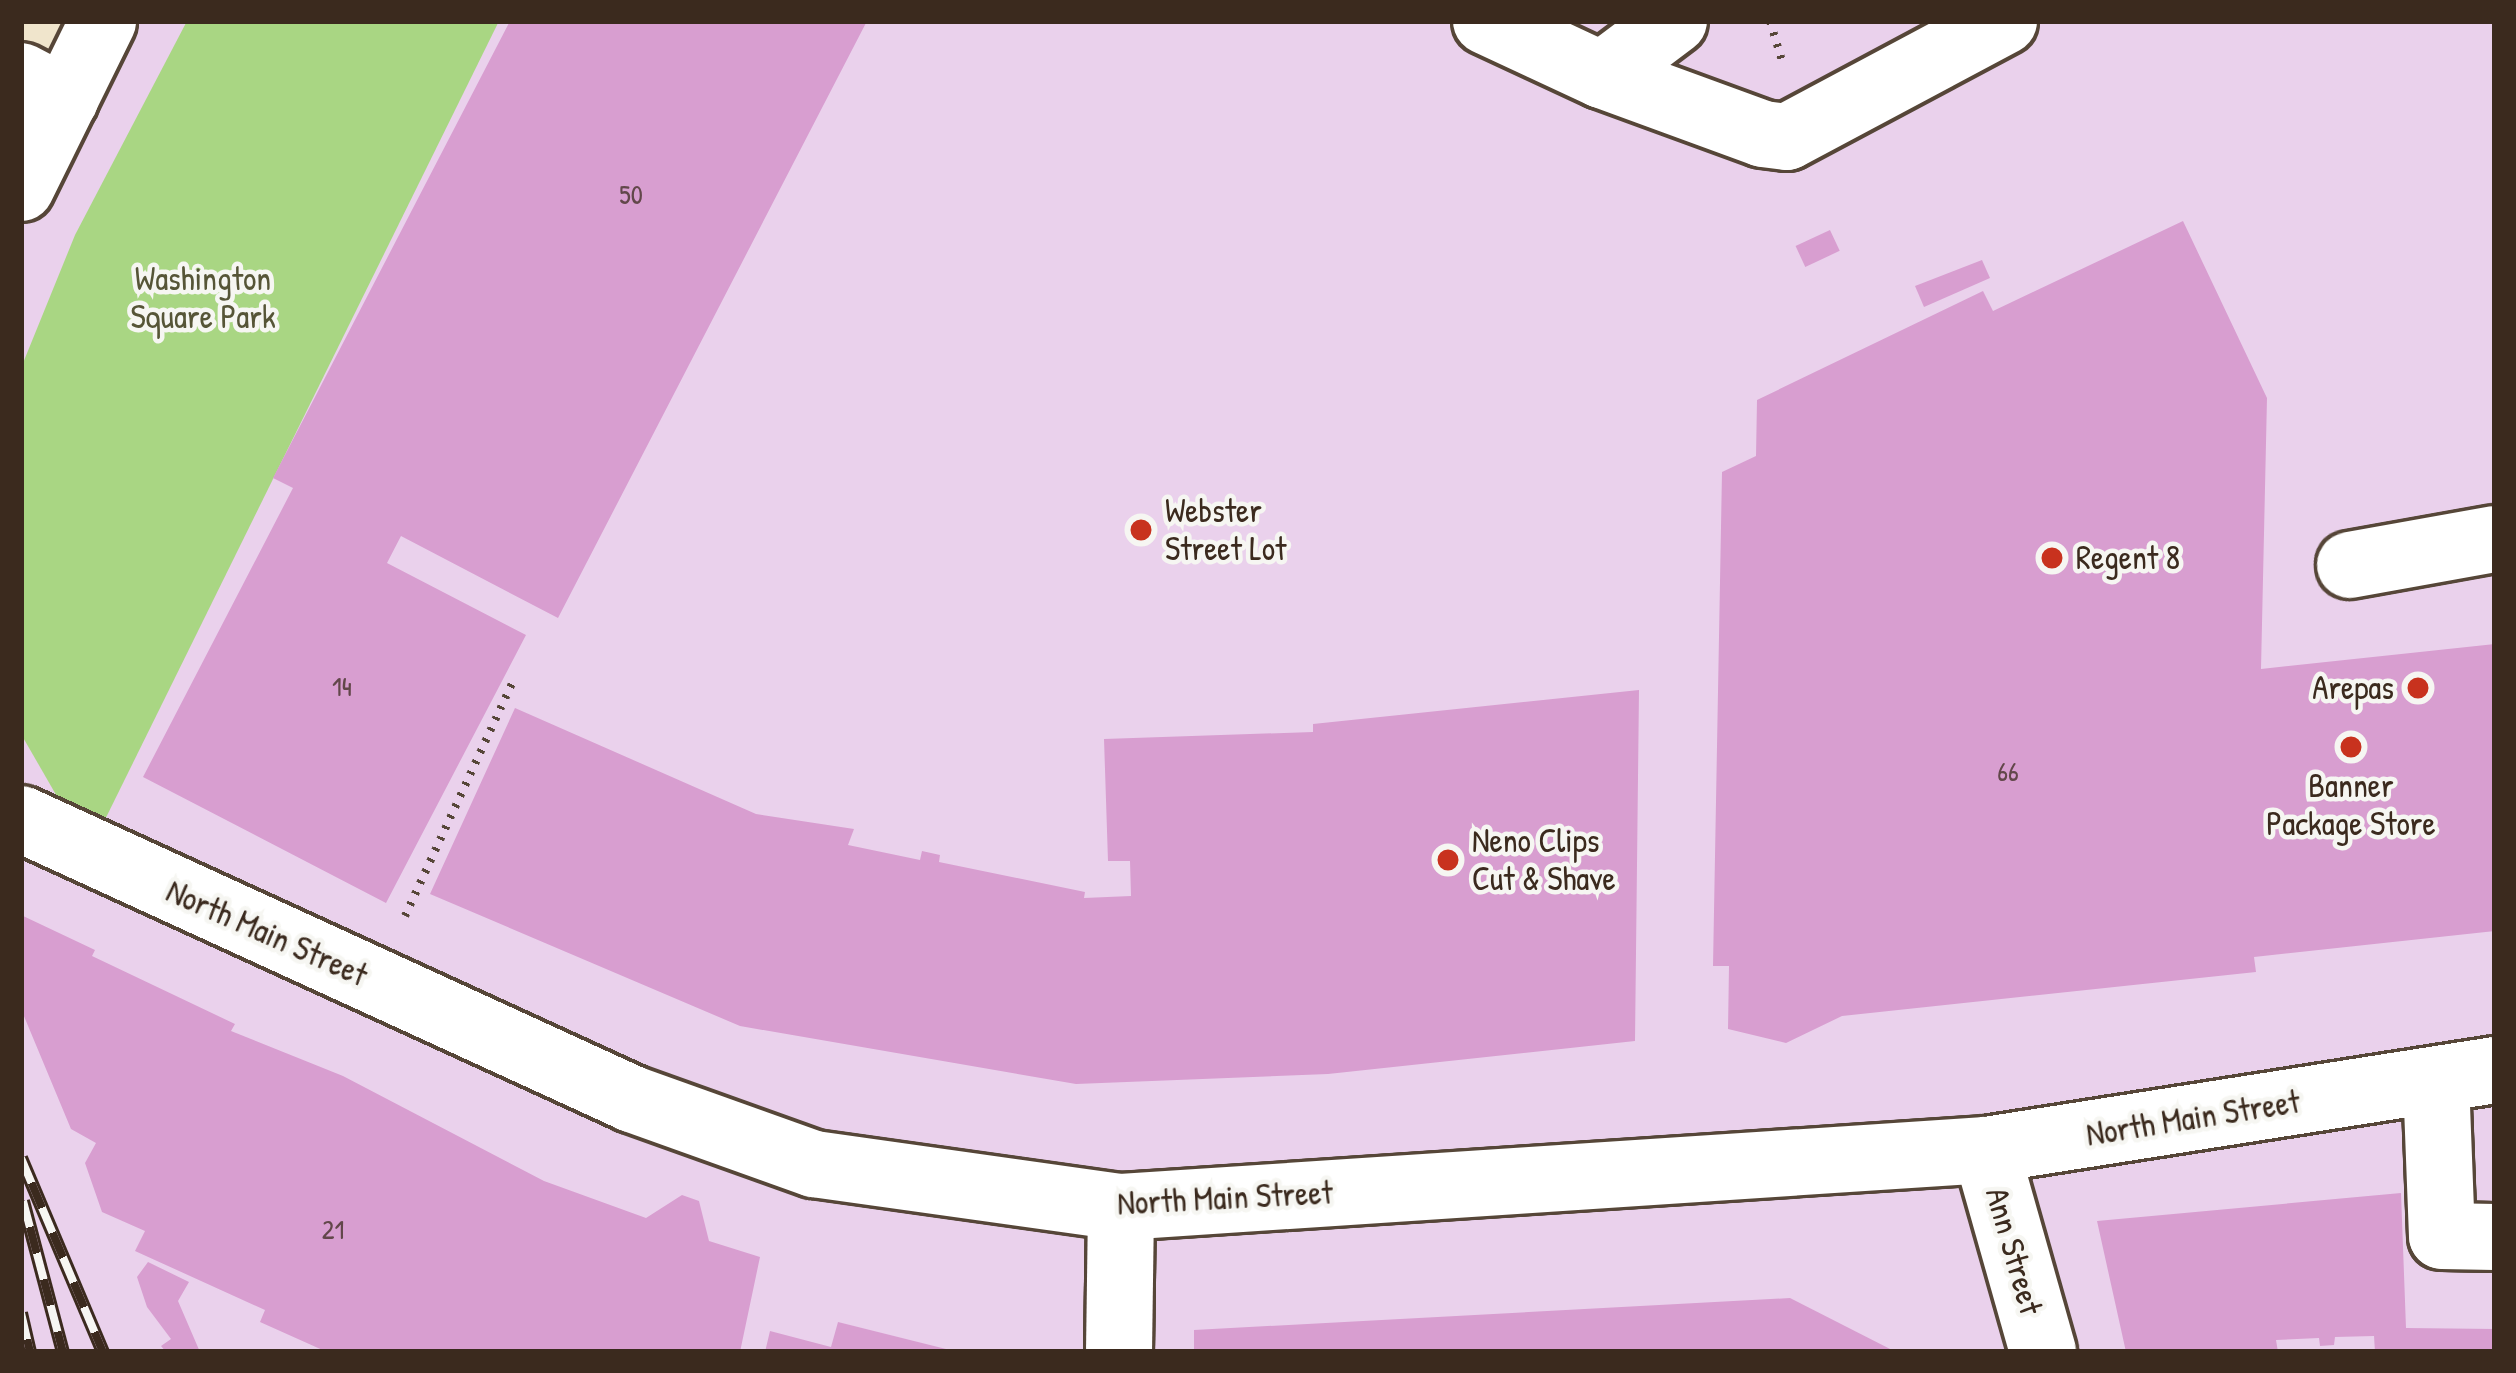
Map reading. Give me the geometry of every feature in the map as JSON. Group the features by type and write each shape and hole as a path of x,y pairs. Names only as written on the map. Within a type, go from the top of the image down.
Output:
{"main road":[{"path":"21,188 43,87 103,21"},
{"path":"1486,21 1602,75 1763,134 1787,137 2004,21"},
{"path":"1602,75 1674,21"},
{"path":"2350,565 2495,538"},
{"name":"North Main Street","path":"21,819 632,1099 814,1164 1121,1207 1986,1150 2495,1070"},
{"name":"North Main Street","path":"2354,1093 2466,1110"},
{"path":"2466,1110 2442,1236 2495,1237"},
{"name":"Ann Street","path":"1986,1150 2043,1352"},
{"path":"1119,1352 1121,1207"}],"path":[{"path":"1770,21 1785,71"},
{"path":"405,916 514,679"}],"shaded area":[{"path":"103,21 2495,21 2495,1352 21,1352 21,188"}],"green space":[{"name":"Washington Square Park","path":"187,21 499,21 89,852 21,734 21,368 75,235"}],"building":[{"path":"510,21 867,21 558,618 401,536 387,563 526,635 386,903 143,777 293,488 273,478"},
{"path":"2183,221 2267,398 2261,669 2495,644 2495,931 2254,957 2256,972 1842,1016 1786,1043 1728,1029 1729,966 1713,966 1722,472 1756,456 1757,400 1983,291 1993,311"},
{"path":"1830,230 1840,251 1805,267 1796,246"},
{"path":"1982,260 1990,278 1924,307 1915,286"},
{"path":"1639,690 1635,1041 1328,1074 1076,1084 740,1026 430,894 515,708 756,814 854,829 848,845 920,860 922,851 940,855 939,862 1085,892 1084,898 1131,896 1130,861 1108,861 1104,739 1313,732 1313,724"},
{"path":"21,915 95,950 92,956 235,1024 231,1031 343,1076 544,1181 646,1218 682,1195 699,1201 709,1241 760,1257 740,1352 327,1352 260,1322 265,1310 135,1251 145,1231 102,1212 85,1163 96,1143 71,1129 21,1009"},
{"path":"2401,1193 2406,1328 2495,1329 2495,1352 2375,1352 2374,1336 2335,1337 2334,1345 2320,1346 2319,1338 2276,1340 2278,1352 2126,1352 2097,1221"},
{"path":"148,1262 189,1282 178,1301 200,1352 166,1352 161,1346 171,1339 147,1307 137,1277"},
{"path":"1790,1298 1896,1352 1194,1352 1194,1330"},
{"path":"838,1322 950,1352 765,1352 770,1331 831,1347"}],"railway":[{"path":"21,1158 103,1352"},
{"path":"23,1201 63,1352"},
{"path":"21,1313 30,1352"}],"place":[{"name":"Webster Street Lot","path":"1141,530"},
{"name":"Regent 8","path":"2052,558"},
{"name":"Arepas","path":"2418,688"},
{"name":"Banner Package Store","path":"2351,747"},
{"name":"Neno Clips Cut & Shave","path":"1448,860"}]}
